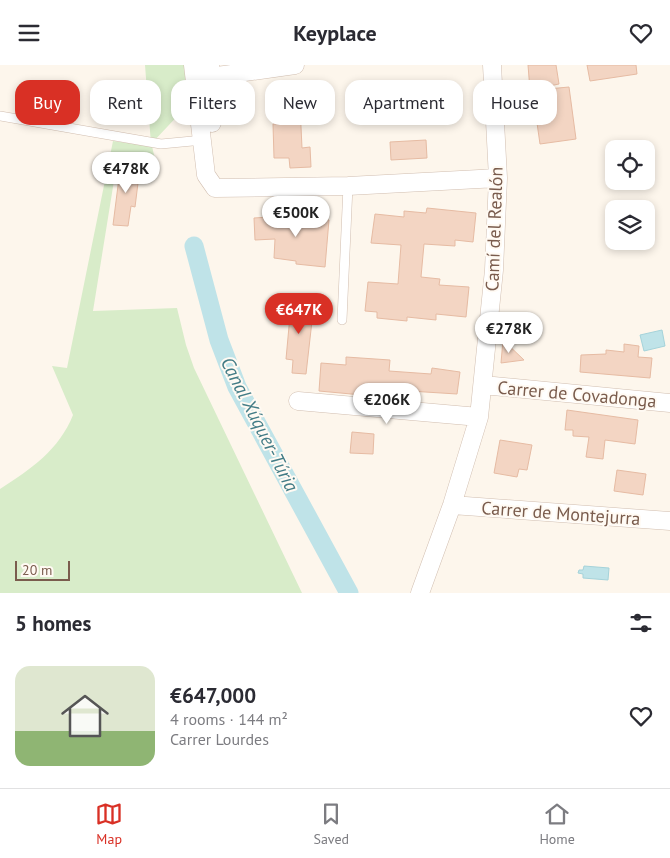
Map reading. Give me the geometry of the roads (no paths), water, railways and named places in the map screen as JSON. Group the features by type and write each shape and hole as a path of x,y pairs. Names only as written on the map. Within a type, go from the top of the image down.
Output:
{"street":[{"path":"194,65 206,175 215,189"},
{"path":"215,189 210,71 295,65"},
{"name":"Camí del Realón","path":"420,593 452,505 479,417 494,270 498,178 492,65"},
{"path":"215,189 348,186 498,178"},
{"name":"Carrer de Covadonga","path":"483,385 670,403"},
{"path":"298,401 479,417"},
{"name":"Carrer de Montejurra","path":"452,505 670,521"}],"lane":[{"path":"0,116 161,144 203,140"},
{"path":"342,320 348,186"}],"water":[{"path":"662,330 665,346 644,351 640,335"},
{"path":"584,566 609,568 608,580 583,578 583,574 578,573 579,570 583,570"}],"waterway":[{"name":"Canal Xúquer-Túria","path":"194,246 219,340 237,387 349,593"}]}
